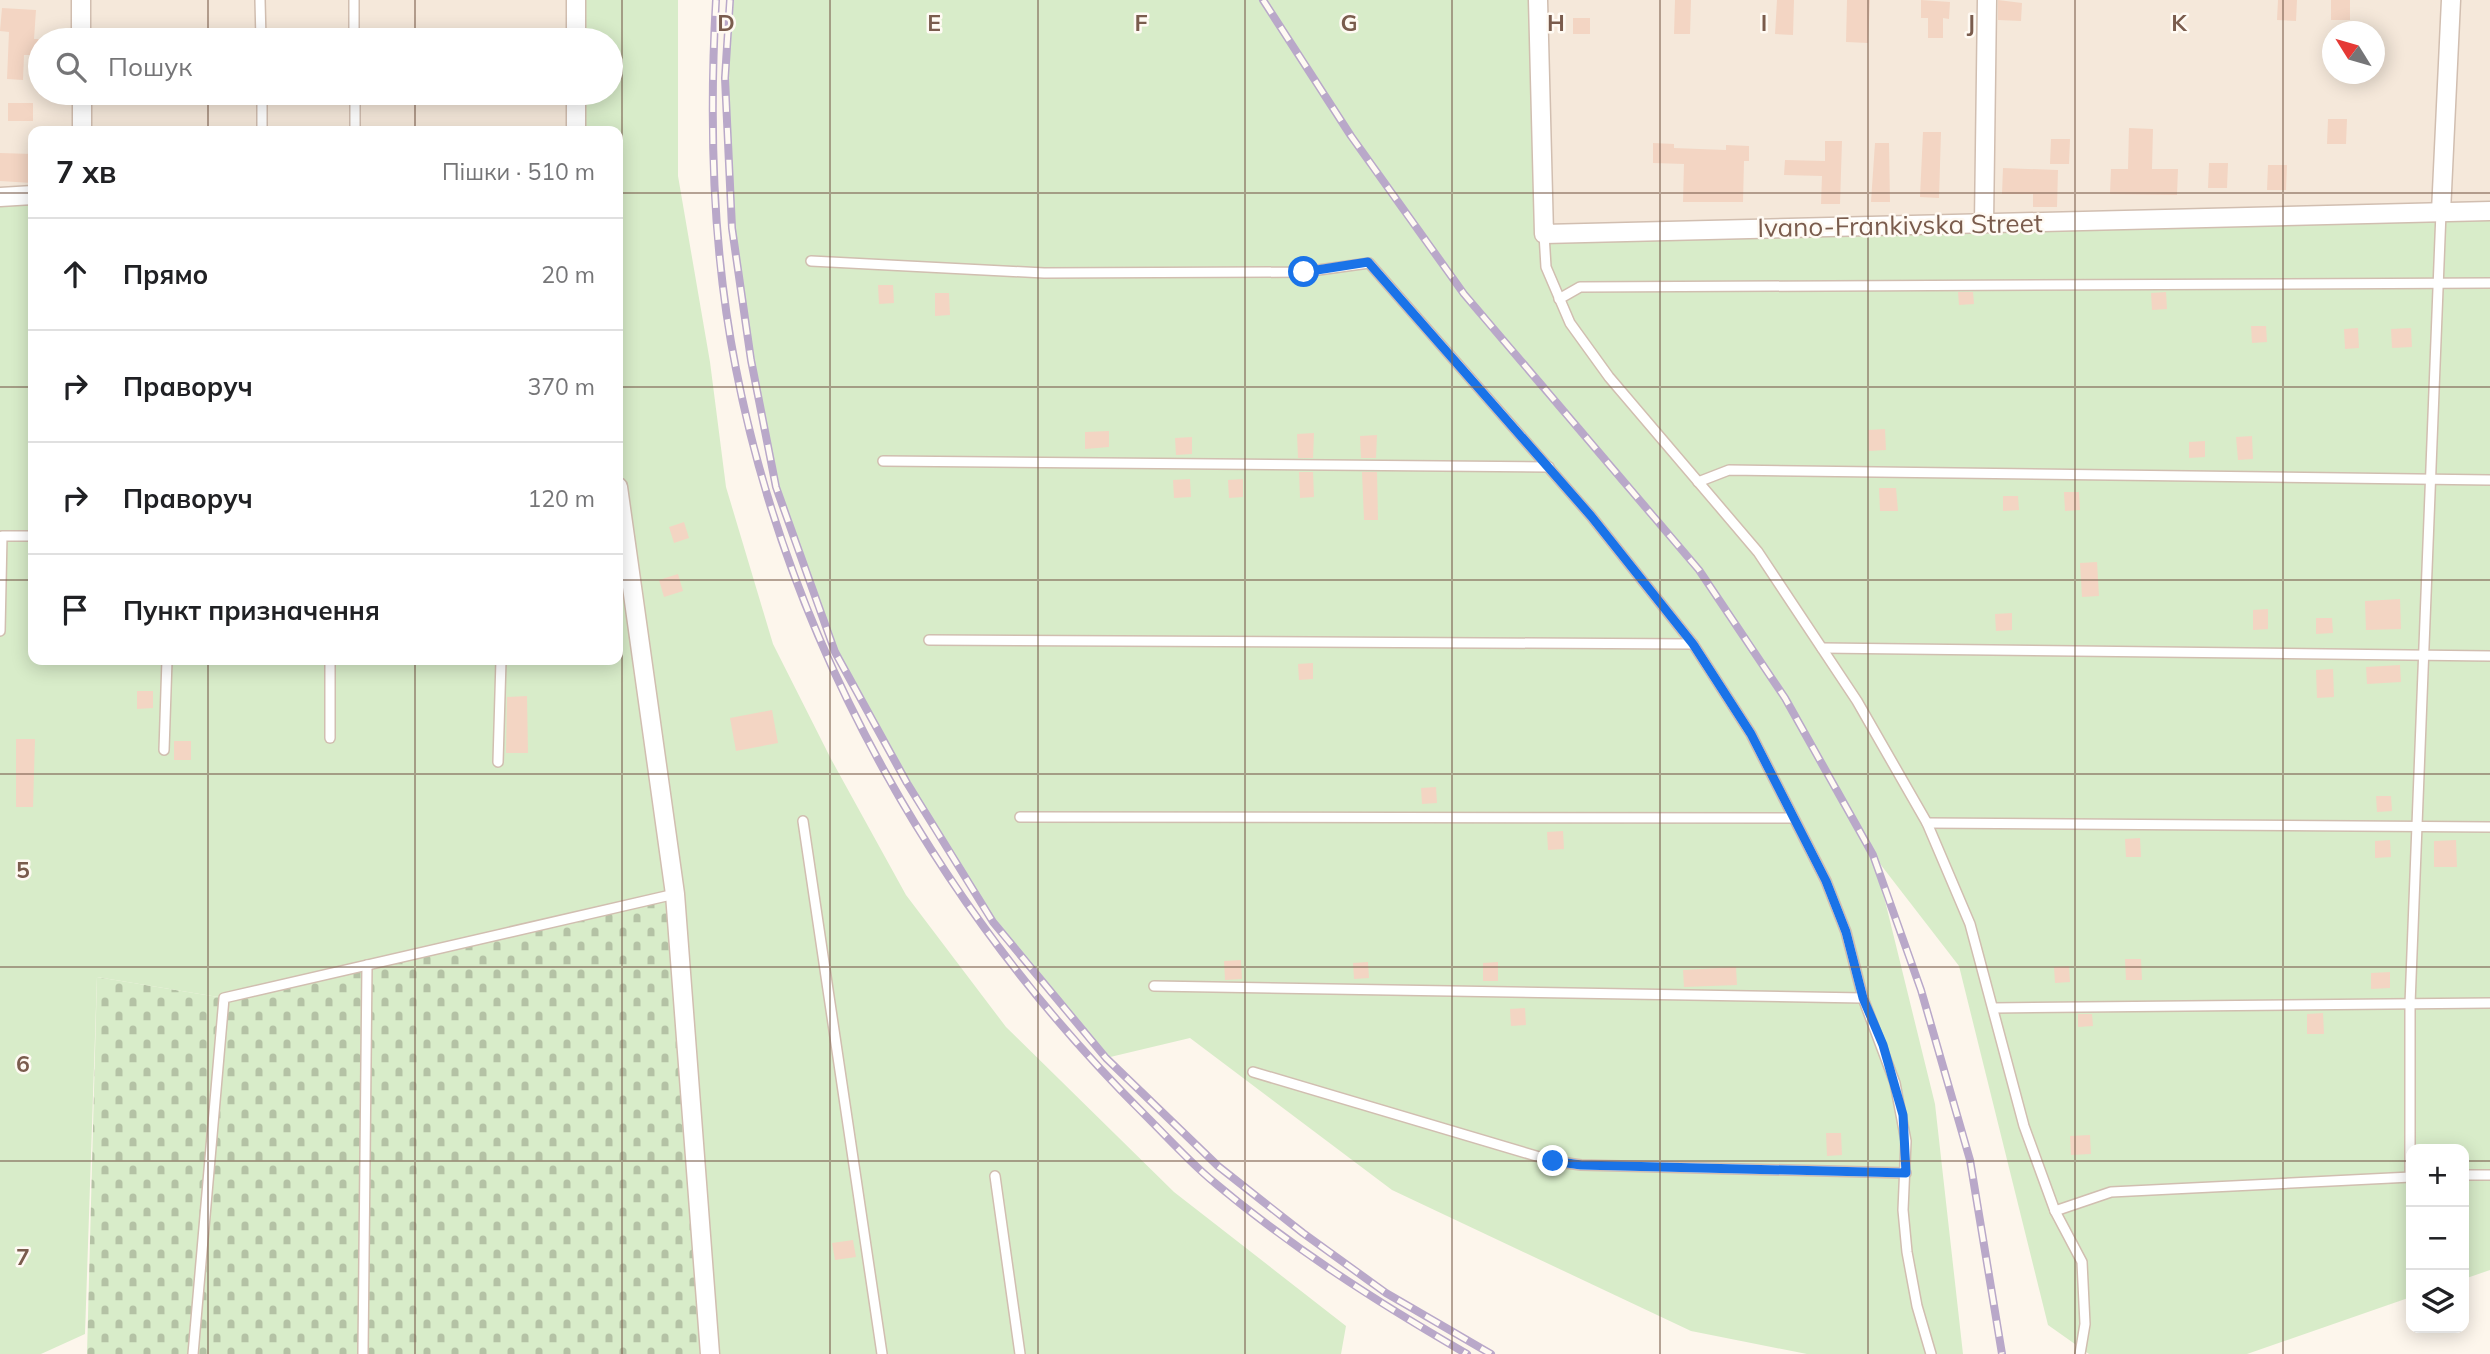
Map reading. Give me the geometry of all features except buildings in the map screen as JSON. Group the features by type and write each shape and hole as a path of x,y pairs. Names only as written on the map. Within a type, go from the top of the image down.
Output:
{"street":[{"path":"81,0 81,28"},
{"path":"576,0 576,28"},
{"path":"1538,0 1544,234"},
{"path":"1984,223 1987,0"},
{"path":"2441,212 2451,0"},
{"path":"82,105 82,126"},
{"path":"576,105 576,126"},
{"path":"0,197 28,195"},
{"name":"Ivano-Frankivska Street","path":"1544,234 2490,211"},
{"path":"623,557 674,894 710,1354"}],"lane":[{"path":"260,0 261,28"},
{"path":"354,0 354,28"},
{"path":"262,105 262,126"},
{"path":"355,105 355,126"},
{"path":"2410,1144 2410,1004 2441,212"},
{"path":"1544,234 1546,267 1570,323 1609,377 1758,552 1857,701 1927,823 1970,924 2024,1126 2055,1210 2082,1262 2085,1324 2080,1354"},
{"path":"811,261 1044,273 1304,272 1368,262 1549,467 1693,644 1751,734 1826,881 1846,932 1863,998 1883,1045 1903,1115 1906,1173 1903,1210 1907,1252 1917,1306 1931,1354"},
{"path":"1559,299 1580,287 2490,283"},
{"path":"883,461 1549,467"},
{"path":"1698,482 1729,470 2490,480"},
{"path":"0,631 2,536 28,536"},
{"path":"929,640 1693,644"},
{"path":"1822,648 2490,656"},
{"path":"164,750 167,665"},
{"path":"330,665 330,738"},
{"path":"498,762 501,665"},
{"path":"1020,817 1792,817"},
{"path":"803,821 881,1354"},
{"path":"1927,823 2490,827"},
{"path":"193,1354 224,998 674,894"},
{"path":"363,1354 366,965"},
{"path":"1154,986 1863,998"},
{"path":"1993,1008 2490,1003"},
{"path":"1253,1072 1553,1161 1581,1165 1906,1173"},
{"path":"2469,1175 2490,1175"},
{"path":"995,1176 1020,1354"},
{"path":"2055,1210 2111,1192 2406,1177"}],"shaded area":[{"path":"0,0 576,0 576,28 28,28 28,105 576,105 576,126 28,126 28,195 0,197"},
{"path":"1538,0 2490,0 2490,212 1544,234"}],"green space":[{"path":"576,0 678,0 678,176 710,362 726,487 773,644 831,759 906,895 1006,1027 1174,1192 1346,1326 1341,1354 710,1354 675,895 224,998 97,977 85,1334 41,1354 0,1354 0,197 28,195 28,665 623,665 623,126 576,126 576,105 623,105 623,28 576,28"},
{"path":"730,0 1538,0 1544,234 2490,212 2490,1270 2469,1277 2469,1144 2406,1144 2406,1299 2247,1354 2089,1354 2048,1325 1959,966 1874,856 1935,1104 1963,1354 1807,1354 1691,1331 1392,1190 1190,1038 1106,1058 993,922 907,783 835,652 776,487 751,360 732,228 725,78"},
{"path":"675,894 710,1354 87,1354 97,977 224,998"}],"railway":[{"path":"716,0 714,185 722,277 736,369 761,474 795,576 836,676 885,772 941,865 1003,953 1071,1037 1145,1115 1209,1178 1270,1227 1367,1293 1467,1354"},
{"path":"730,0 725,78 732,228 751,360 776,487 835,652 907,783 993,922 1106,1058 1218,1166 1303,1233 1386,1293 1491,1354"},
{"path":"1263,0 1351,136 1464,294 1699,570 1785,698 1873,855 1921,990 1970,1160 2002,1354"}],"route":[{"path":"1304,272 1368,262 1591,516 1693,644 1751,734 1826,881 1846,932 1863,998 1883,1045 1895,1083 1906,1141 1906,1173 1581,1165 1553,1161"}]}
